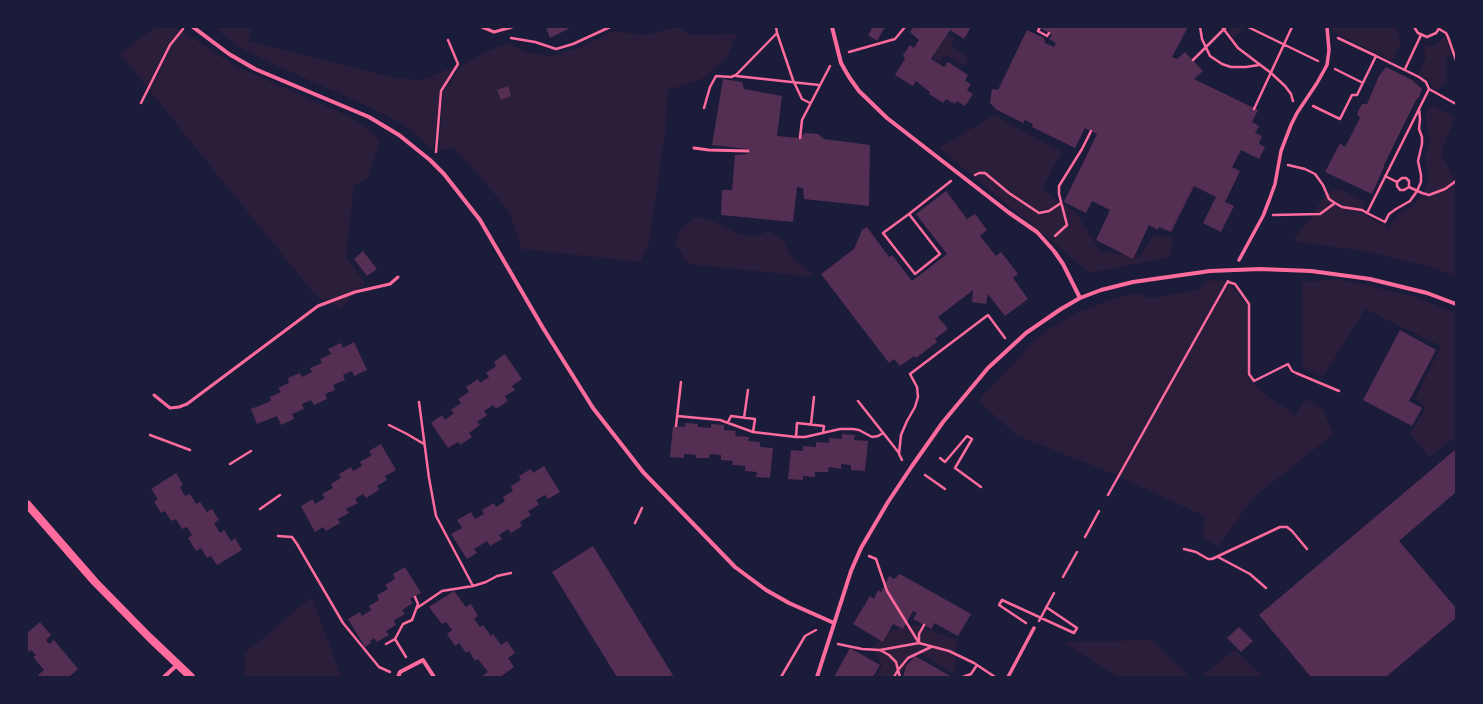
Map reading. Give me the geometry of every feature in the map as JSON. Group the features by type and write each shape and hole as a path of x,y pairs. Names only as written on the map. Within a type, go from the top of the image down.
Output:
{"main road":[{"path":"27,504 95,582 191,677"}],"street":[{"path":"193,27 229,54 255,69 369,117 399,135 430,160 444,174 480,220 543,328 593,408 643,472 735,567 778,596 834,623"},
{"path":"832,27 841,63 849,77 864,95 887,118 1008,212 1037,232 1054,251 1063,264 1080,298"},
{"path":"1239,260 1263,216 1275,184 1286,136 1297,113 1317,84 1326,65 1329,50 1327,27"},
{"path":"817,677 851,571 861,548 892,496 943,422 988,368 1011,346 1042,321 1080,298 1101,290 1133,282 1210,271 1260,269 1311,271 1370,279 1427,293 1456,304"},
{"path":"1008,677 1034,628"},
{"path":"398,677 400,672 423,660 434,677"},
{"path":"164,677 178,664"}],"lane":[{"path":"482,27 494,32 512,27"},
{"path":"694,148 748,151"},
{"path":"154,395 170,408 187,404 318,306 355,292 390,284 398,277"}],"path":[{"path":"141,103 170,45 185,27"},
{"path":"511,38 535,42 556,49 573,44 610,27"},
{"path":"776,27 795,83 802,98 810,103"},
{"path":"848,52 895,39 905,27"},
{"path":"1040,27 1038,31 1046,36 1048,33"},
{"path":"1200,27 1200,33 1210,56 1222,64 1246,67 1260,65"},
{"path":"1248,27 1363,83"},
{"path":"1254,109 1285,45 1292,27"},
{"path":"1414,27 1421,35 1430,36 1436,34 1440,28 1446,33 1456,60"},
{"path":"1192,60 1224,28 1238,48 1271,73 1285,86 1291,94 1297,113"},
{"path":"736,75 777,33"},
{"path":"1328,33 1405,69 1426,82 1429,88 1456,104"},
{"path":"1405,69 1421,35"},
{"path":"436,148 441,91 458,64 448,40"},
{"path":"1305,101 1340,120 1352,95 1357,95 1376,56"},
{"path":"800,138 802,120 830,66"},
{"path":"704,108 710,87 716,76 730,77 736,75 819,85"},
{"path":"1367,213 1429,88"},
{"path":"1279,164 1305,169 1315,174 1323,185 1329,199 1342,207 1362,210 1385,222 1389,214 1410,201 1421,182 1418,161 1422,144 1422,137 1419,129 1419,108"},
{"path":"1055,237 1067,225 1059,194 1059,186 1082,150 1091,131"},
{"path":"975,175 985,173 1009,193 1039,213 1049,211 1061,203"},
{"path":"1385,176 1397,182"},
{"path":"1397,182 1402,178 1406,178 1409,181 1409,187"},
{"path":"909,214 940,254 914,274 884,233 952,181"},
{"path":"1409,187 1429,194 1445,189 1456,181"},
{"path":"1397,182 1397,186 1400,190 1404,190 1409,187"},
{"path":"1263,216 1320,214 1335,203"},
{"path":"1108,495 1229,278"},
{"path":"1227,282 1235,284 1249,304 1249,374 1254,381 1288,364 1292,371 1339,391"},
{"path":"899,454 903,431 915,407 918,396 917,387 910,374 988,315 1006,338"},
{"path":"676,426 681,382"},
{"path":"744,418 748,390"},
{"path":"811,424 814,398"},
{"path":"858,401 884,433 902,460"},
{"path":"419,402 424,445 436,516 473,586"},
{"path":"677,416 720,420 753,432 796,437 805,437 840,429 859,430 872,437 884,433"},
{"path":"728,422 731,416 755,419 753,432"},
{"path":"796,437 797,423 824,426 823,433"},
{"path":"389,425 424,445"},
{"path":"150,435 190,450"},
{"path":"940,458 945,462 967,436 972,439 955,468 981,487"},
{"path":"230,464 251,451"},
{"path":"925,475 945,489"},
{"path":"260,509 280,495"},
{"path":"635,523 642,508"},
{"path":"1085,536 1099,511"},
{"path":"1184,549 1196,552 1208,559 1218,557 1280,528 1287,528 1292,531 1307,549"},
{"path":"278,536 292,537 343,623 379,667 386,671"},
{"path":"1062,578 1077,552"},
{"path":"869,556 876,559 887,591 919,643"},
{"path":"1218,557 1250,574 1266,588"},
{"path":"417,608 442,591 473,586 511,572"},
{"path":"1039,620 1054,593"},
{"path":"386,644 395,639 403,624 412,620 418,604 415,597"},
{"path":"919,643 919,634 924,625"},
{"path":"781,677 805,636 816,630"},
{"path":"395,639 412,666"},
{"path":"837,644 862,649 880,650 919,643 949,651 977,665 995,677"},
{"path":"894,677 908,658 932,646"},
{"path":"880,650 896,662 900,677"},
{"path":"963,677 972,674 977,665"}],"shaded area":[{"path":"155,27 177,27 235,66 350,117 373,133 380,141 368,178 354,185 346,257 365,283 340,309 314,294 120,54"},
{"path":"214,27 246,27 251,30 248,41 394,78 421,80 454,67 440,90 434,147 432,149 417,135 400,123 372,108 238,47"},
{"path":"678,27 689,35 737,34 726,59 702,79 668,90 665,134 649,244 640,262 522,249 509,212 474,169 452,147 439,151 443,92 461,66 483,53 509,43 526,52 551,56 580,47 613,31 646,35"},
{"path":"1232,27 1245,28 1233,38 1228,31"},
{"path":"1331,27 1396,27 1401,42 1392,61 1333,32"},
{"path":"947,34 955,38 951,46 969,58 964,66 945,54 939,63 932,58"},
{"path":"1445,36 1451,54 1446,60 1447,81 1437,91 1433,88 1428,79 1418,74 1426,57 1423,47 1424,45 1436,45"},
{"path":"1432,105 1455,117 1441,154 1456,182 1456,277 1434,268 1364,251 1292,241 1313,215 1325,194 1338,188 1360,199 1366,204 1361,213 1389,228 1399,213 1413,206 1421,196 1429,179 1428,170 1424,159 1430,139 1426,122 1426,113"},
{"path":"994,115 1062,152 1042,188 1077,214 1100,251 1140,257 1154,235 1173,238 1170,257 1090,273 939,148"},
{"path":"697,216 717,223 736,233 754,237 769,231 784,241 789,253 796,261 811,272 812,277 688,264 675,243 680,229"},
{"path":"1339,279 1419,298 1456,314 1456,437 1429,457 1410,434 1426,407 1415,399 1441,346 1365,309 1323,377 1303,368 1302,282"},
{"path":"1222,280 1232,286 1247,306 1247,376 1263,393 1295,415 1306,399 1322,408 1334,434 1253,498 1218,547 1203,537 1204,516 1111,473 1016,435 980,402 982,397 1020,357 1032,342 1050,328 1076,313 1118,297 1138,293 1150,298 1198,290 1207,281"},
{"path":"312,597 339,671 343,677 245,677 245,653"},
{"path":"916,625 957,640 955,675 916,650 899,677 876,677 882,665 872,647 892,630"},
{"path":"1152,640 1190,677 1118,677 1063,642"},
{"path":"1235,650 1264,677 1200,677"}],"building":[{"path":"546,27 572,27 550,38"},
{"path":"869,27 885,27 877,41 868,35 872,29"},
{"path":"914,27 971,27 964,39 950,30 931,59 944,67 948,62 968,75 965,81 971,84 967,90 973,94 965,106 957,101 955,104 946,99 943,103 929,94 930,92 916,81 913,86 895,75 905,59 903,55 910,45 914,48 919,40 910,32"},
{"path":"1043,27 1188,27 1172,57 1177,59 1185,52 1203,71 1194,79 1258,110 1252,122 1259,126 1255,133 1262,136 1259,144 1265,147 1259,159 1241,150 1232,167 1240,171 1225,202 1234,206 1221,232 1203,223 1216,197 1194,186 1171,232 1159,227 1158,230 1149,225 1133,259 1096,240 1110,210 1092,201 1086,213 1064,202 1097,134 1085,128 1075,148 1032,127 1033,124 1025,120 1023,123 997,110 990,103 992,89 998,90 1027,30 1044,38 1045,43 1054,47 1056,43 1049,39 1052,35 1042,29"},
{"path":"1386,67 1412,80 1422,89 1384,165 1372,194 1325,172 1339,145 1341,144 1345,147 1360,118 1357,114 1358,111 1362,104 1367,104 1379,76"},
{"path":"723,79 742,82 744,89 782,96 777,136 800,138 806,133 818,134 824,139 870,145 869,206 804,199 803,188 797,187 793,222 721,215 722,190 732,190 735,155 748,154 748,149 712,145"},
{"path":"508,86 511,96 501,100 497,90"},
{"path":"946,191 967,219 975,214 987,230 980,236 996,256 1001,252 1018,274 1013,278 1028,299 1005,316 988,294 986,304 972,302 973,290 938,317 948,329 935,339 937,342 916,358 914,356 900,366 894,359 889,363 821,274 854,249 862,230 867,227 889,257 892,255 912,281 947,254 916,214"},
{"path":"363,251 377,269 367,276 354,259"},
{"path":"1400,330 1436,350 1409,401 1422,408 1412,426 1363,400"},
{"path":"354,342 367,370 354,376 352,371 343,375 345,380 333,385 335,390 325,394 327,399 314,405 311,400 302,404 304,409 292,414 294,419 281,425 277,416 257,424 251,409 271,401 270,397 281,392 278,388 289,383 288,378 300,373 302,377 312,372 310,368 322,363 320,359 331,354 328,349 341,343 343,348"},
{"path":"505,354 522,379 512,386 515,390 505,396 508,401 496,409 493,405 484,411 487,415 477,422 480,425 469,433 472,437 460,445 458,442 448,448 431,423 442,415 445,420 454,413 451,410 461,403 458,399 469,392 466,387 478,379 480,383 489,377 486,373 496,366 494,362"},
{"path":"685,423 698,424 698,427 711,428 711,424 724,425 724,430 736,431 735,436 749,437 748,441 760,442 760,447 773,448 770,478 756,477 757,472 745,471 745,466 732,465 733,461 721,460 721,455 710,454 709,458 696,458 696,455 684,454 684,458 670,457 673,426 685,427"},
{"path":"842,434 855,435 854,440 868,441 865,471 851,470 851,465 841,464 841,469 829,467 828,472 815,472 815,477 803,476 803,480 788,479 791,450 803,451 803,446 816,447 816,442 829,443 829,438 842,439"},
{"path":"381,444 396,470 385,476 387,480 377,486 379,490 366,498 363,494 355,499 358,503 346,509 349,513 338,519 340,523 326,531 323,527 315,532 301,506 313,499 315,504 325,498 322,494 333,488 331,484 341,478 339,474 351,467 353,471 362,466 360,462 372,455 369,451"},
{"path":"1456,449 1456,492 1399,541 1456,608 1456,618 1386,677 1311,677 1259,615"},
{"path":"544,466 560,492 548,499 545,495 536,500 539,505 528,511 531,515 520,522 522,526 511,533 508,529 499,535 502,539 490,546 487,541 474,549 477,553 467,559 451,534 462,528 457,520 471,512 475,519 484,514 482,510 494,503 496,507 505,501 503,497 513,491 511,486 521,480 519,476 531,469 533,473"},
{"path":"176,473 183,485 180,487 185,496 190,494 196,504 200,502 207,512 212,509 219,520 214,523 220,533 224,530 231,541 235,538 242,550 217,565 211,556 207,558 201,548 196,551 188,538 192,535 187,527 182,529 176,519 171,521 165,511 161,513 154,502 158,499 151,489"},
{"path":"593,546 674,677 617,677 552,572"},
{"path":"405,567 421,593 410,599 413,603 402,610 405,614 394,620 396,625 386,631 389,635 377,642 374,638 370,641 371,643 365,647 348,619 360,612 362,616 371,610 369,606 379,600 377,595 388,589 385,585 395,579 393,574"},
{"path":"900,574 971,614 958,636 934,623 932,629 913,619 917,613 913,611 903,629 893,624 883,642 853,624 870,596 874,599 878,590 881,592 889,576 894,579"},
{"path":"454,591 466,607 471,604 478,616 474,619 480,627 483,625 491,636 493,634 501,645 507,641 515,653 508,658 514,667 500,677 484,677 483,675 488,672 478,659 475,661 469,651 466,653 459,643 455,646 447,634 452,630 446,622 442,624 429,607"},
{"path":"40,622 51,635 46,640 49,644 54,640 78,669 70,676 71,677 39,677 38,675 44,670 33,657 36,655 31,650 27,653 27,633"},
{"path":"1239,627 1253,641 1241,652 1227,638"},
{"path":"850,648 880,665 873,677 834,677"},
{"path":"915,656 952,677 903,677 906,666"}]}
